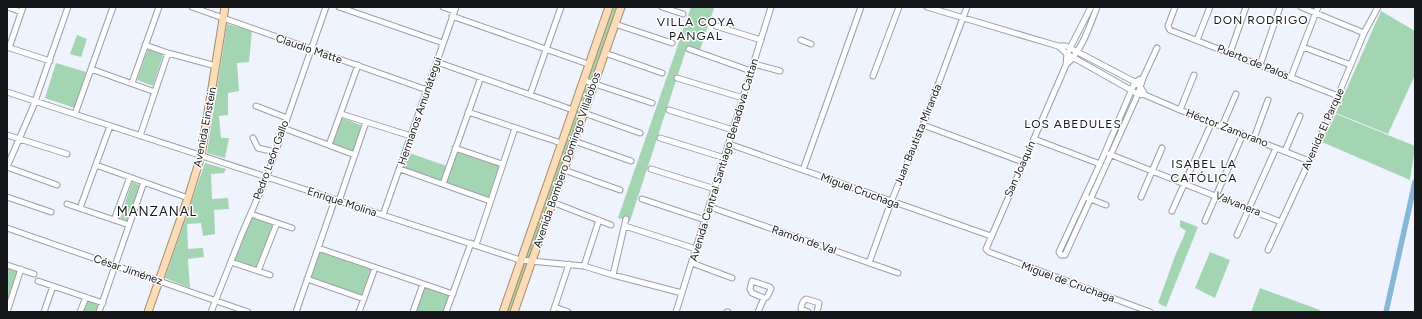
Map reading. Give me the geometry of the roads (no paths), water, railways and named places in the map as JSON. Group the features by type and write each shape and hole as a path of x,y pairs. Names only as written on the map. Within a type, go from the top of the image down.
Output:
{"main road":[{"name":"Avenida Einstein","path":"148,312 188,198 201,156 225,7"},
{"name":"Avenida Bombero Domingo Villalobos","path":"503,312 609,7"},
{"name":"Avenida Bombero Domingo Villalobos","path":"514,312 621,7"}],"street":[{"path":"8,7 22,9 8,48 50,61"},
{"path":"56,185 7,167 36,102 68,7"},
{"path":"75,114 113,7"},
{"path":"132,83 159,7"},
{"name":"Claudio Matte","path":"192,7 427,90"},
{"name":"Pedro León Gallo","path":"212,312 267,176 326,7"},
{"path":"339,7 443,43"},
{"path":"443,7 546,50 588,64"},
{"path":"530,95 560,7"},
{"path":"662,7 683,14"},
{"name":"Avenida Central Santiago Benadava Cattan","path":"676,312 706,220 771,7"},
{"path":"803,170 861,7"},
{"path":"873,76 899,7"},
{"name":"Héctor Zamorano","path":"927,7 1058,46 1066,46 1135,82 1140,86 1145,95"},
{"name":"Juan Bautista Miranda","path":"869,263 891,202 923,125 967,7"},
{"name":"San Joaquín","path":"987,251 986,248 991,236 1066,65 1067,54 1091,7"},
{"name":"San Joaquín","path":"1066,65 1074,58 1097,7"},
{"name":"Puerto de Palos","path":"1175,7 1168,26 1169,29 1338,96"},
{"path":"1197,40 1210,7"},
{"path":"1230,53 1246,7"},
{"path":"1260,65 1280,7"},
{"path":"1301,7 1364,33"},
{"path":"1291,77 1318,7"},
{"name":"Avenida El Parque","path":"1268,250 1338,96 1364,33 1378,7"},
{"name":"Hermanos Amunátegui","path":"383,215 454,11"},
{"path":"615,24 672,43"},
{"path":"716,26 761,40"},
{"path":"801,40 811,44"},
{"path":"145,45 216,66"},
{"name":"Héctor Zamorano","path":"1058,46 1067,54 1138,94 1145,95 1309,161"},
{"path":"1303,47 1351,64"},
{"path":"1142,78 1135,82 1100,164 1059,252 1060,255 1064,256 1091,199 1138,94 1142,78 1157,48"},
{"path":"689,49 751,71"},
{"path":"140,136 168,53"},
{"path":"605,53 662,73"},
{"path":"437,62 573,110"},
{"path":"754,64 780,71"},
{"path":"329,145 358,65"},
{"path":"91,69 155,92"},
{"path":"1180,110 1194,75"},
{"path":"443,184 481,77"},
{"path":"677,78 743,98"},
{"path":"583,80 652,103"},
{"name":"Enrique Molina","path":"7,92 520,260 584,266 682,293"},
{"path":"1222,126 1236,94"},
{"path":"1254,138 1268,100"},
{"path":"256,106 287,118"},
{"path":"669,110 733,130"},
{"path":"468,112 561,143"},
{"path":"584,113 640,133"},
{"path":"341,114 411,136"},
{"path":"1285,151 1300,116"},
{"path":"296,312 318,248 355,155 366,122"},
{"path":"1172,211 1212,122"},
{"path":"923,125 1023,162"},
{"path":"80,208 110,126"},
{"path":"283,128 355,155"},
{"path":"446,312 490,201 515,128"},
{"path":"1205,222 1243,134"},
{"path":"7,135 67,154"},
{"path":"253,138 258,148 275,152"},
{"path":"660,138 725,158"},
{"path":"1034,139 1100,164"},
{"path":"574,141 631,160"},
{"name":"Miguel Cruchaga","path":"729,144 991,236"},
{"path":"456,148 502,164"},
{"path":"1141,197 1162,148"},
{"path":"1237,236 1276,148"},
{"name":"Valvanera","path":"1105,152 1281,222"},
{"path":"96,165 188,198"},
{"path":"400,169 490,201"},
{"path":"651,169 715,189"},
{"path":"564,170 620,190"},
{"path":"114,220 130,177"},
{"path":"99,312 144,182"},
{"path":"7,197 51,212"},
{"path":"1085,197 1106,205"},
{"path":"642,199 706,220"},
{"path":"552,202 611,225"},
{"path":"67,204 129,225"},
{"name":"Ramón de Val","path":"710,207 898,274"},
{"path":"251,214 292,228"},
{"path":"613,275 626,219"},
{"path":"584,266 599,220"},
{"path":"258,271 277,223"},
{"path":"625,226 696,249"},
{"name":"César Jiménez","path":"7,228 248,312"},
{"path":"318,248 453,294"},
{"name":"Miguel de Cruchaga","path":"987,251 1150,312"},
{"path":"231,262 270,275"},
{"path":"692,263 732,278"},
{"path":"568,312 554,310 569,264"},
{"path":"7,265 34,274"},
{"path":"359,312 375,268"},
{"path":"8,312 21,270"},
{"path":"307,279 364,299"},
{"path":"38,281 102,303"},
{"path":"413,312 423,284"},
{"path":"44,312 53,286"},
{"path":"80,312 86,297"},
{"path":"758,312 764,298"},
{"path":"808,312 801,309 804,300 806,299 819,303 817,312"}],"waterway":[{"path":"1386,312 1415,182"}],"district":[{"name":"DON RODRIGO","path":"1261,20"},
{"name":"VILLA COYA PANGAL","path":"696,29"},
{"name":"LOS ABEDULES","path":"1073,124"},
{"name":"ISABEL LA CATÓLICA","path":"1204,171"},
{"name":"MANZANAL","path":"157,211"}]}
